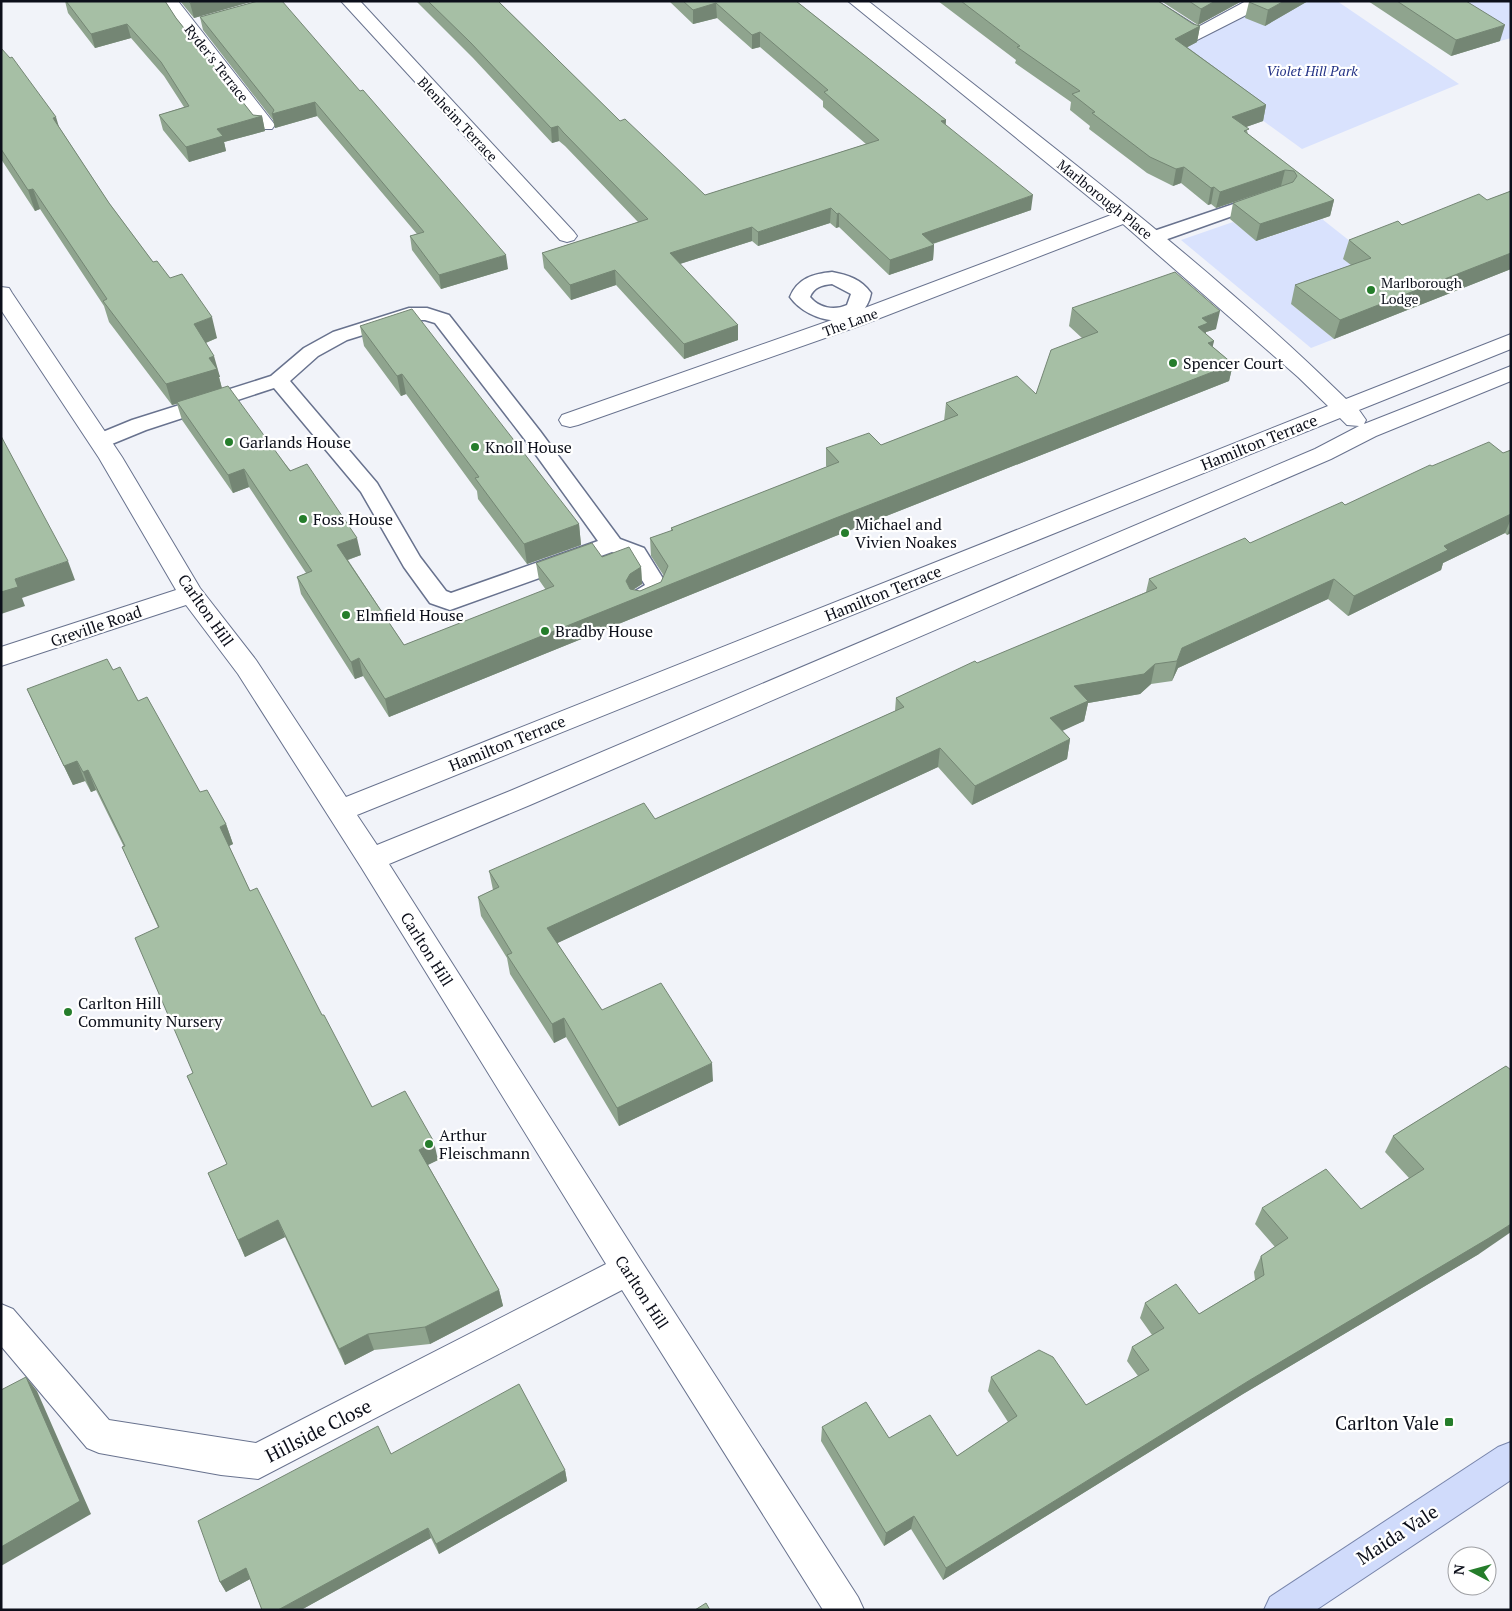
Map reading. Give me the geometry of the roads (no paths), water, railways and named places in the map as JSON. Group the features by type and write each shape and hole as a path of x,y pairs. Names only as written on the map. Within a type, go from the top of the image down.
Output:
{"main road":[{"name":"Maida Vale","path":"1283,1610 1511,1459"}],"street":[{"name":"Ryder's Terrace","path":"169,1 187,27 265,125"},
{"name":"Blenheim Terrace","path":"350,1 567,236"},
{"name":"Marlborough Place","path":"857,1 1126,216 1306,372 1342,409 1368,431"},
{"path":"1144,1 1197,35 1260,1"},
{"path":"187,27 206,22"},
{"name":"The Lane","path":"570,420 1126,216"},
{"name":"Carlton Hill","path":"1,293 100,441 191,594 247,667 340,811 628,1270 845,1610"},
{"name":"Hamilton Terrace","path":"340,811 1511,341"},
{"path":"370,859 538,790 1278,473 1368,431 1511,373"},
{"name":"Greville Road","path":"1,658 191,594"},
{"name":"Hillside Close","path":"1,1320 99,1436 221,1457 258,1461 628,1270"}],"lane":[{"path":"1152,238 1282,193"},
{"path":"100,441 139,425 278,380 312,352 340,336 409,314 427,314 442,319 534,436 612,544 636,554 656,585 653,592 640,599"},
{"path":"278,380 369,488 412,562 438,598 450,602 612,544"}],"place":[{"name":"Marlborough Lodge","path":"1371,290"},
{"name":"Spencer Court","path":"1173,363"},
{"name":"Garlands House","path":"229,442"},
{"name":"Knoll House","path":"475,447"},
{"name":"Foss House","path":"303,519"},
{"name":"Michael and Vivien Noakes","path":"845,533"},
{"name":"Elmfield House","path":"346,615"},
{"name":"Bradby House","path":"545,631"},
{"name":"Carlton Hill Community Nursery","path":"68,1012"},
{"name":"Arthur Fleischmann","path":"429,1144"},
{"name":"Carlton Vale","path":"1449,1422"}],"park label":[{"name":"Violet Hill Park","path":"1312,70"}]}
